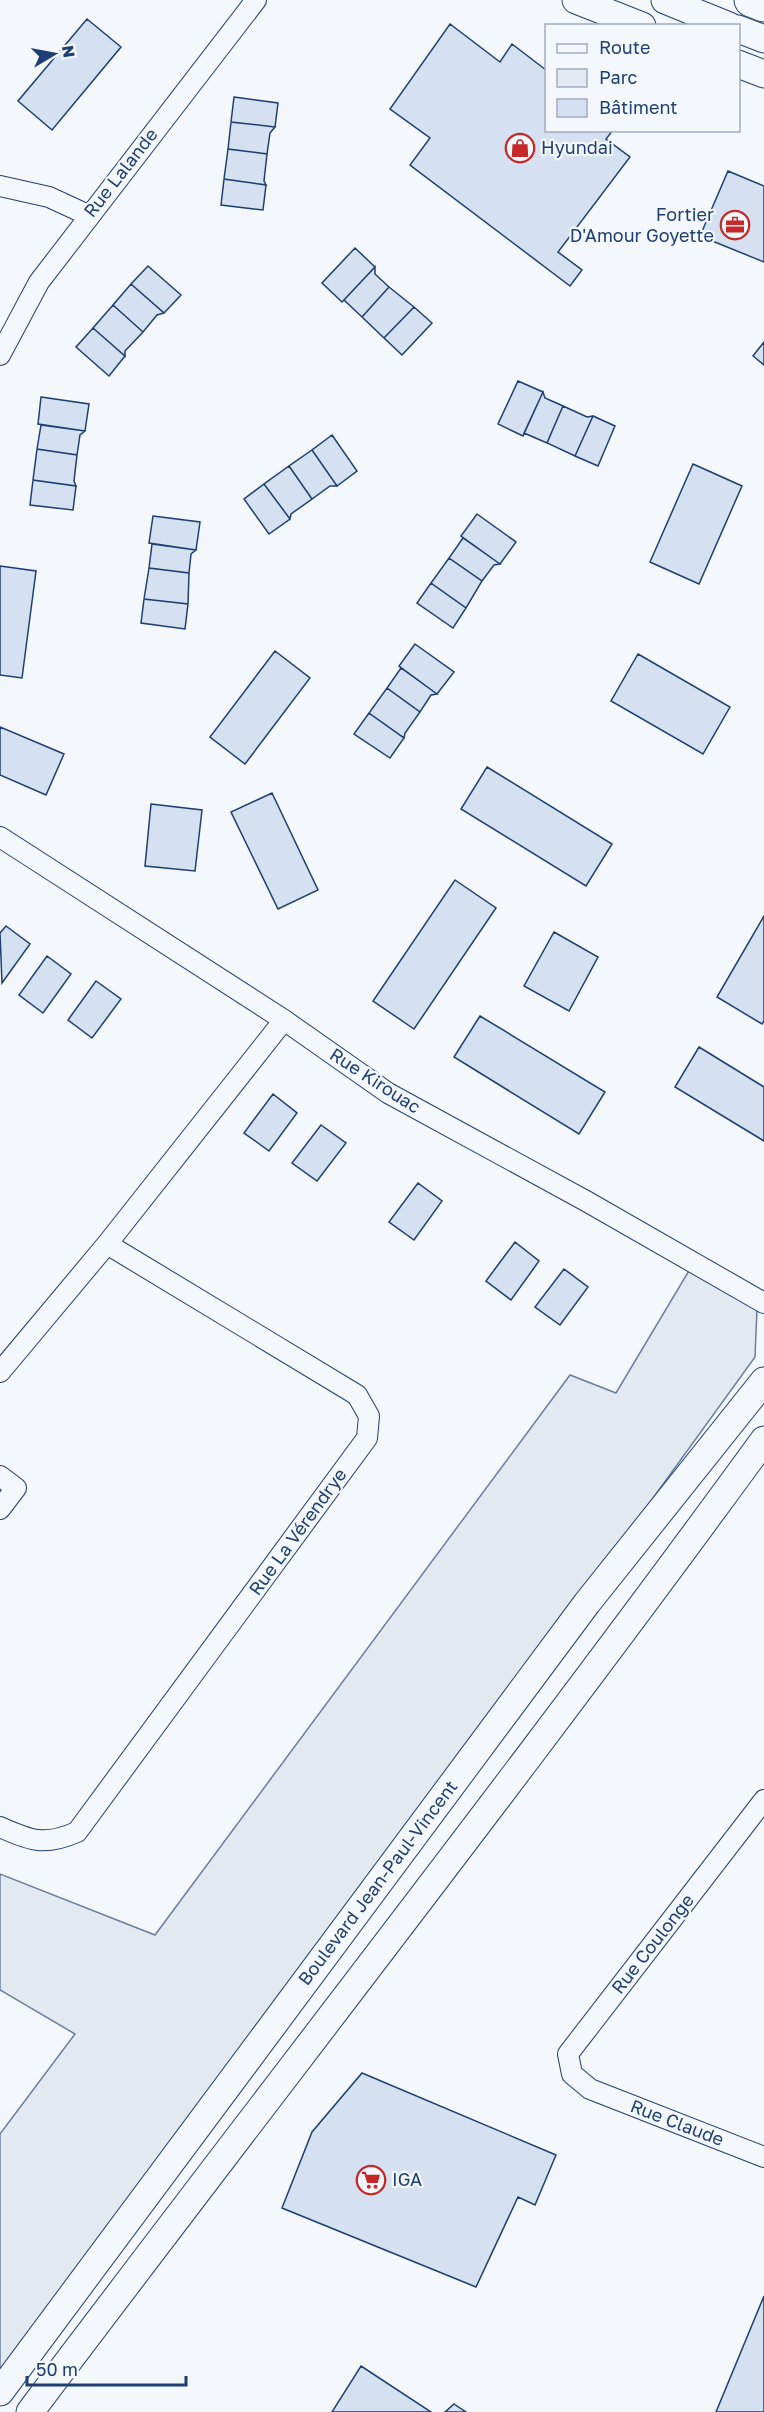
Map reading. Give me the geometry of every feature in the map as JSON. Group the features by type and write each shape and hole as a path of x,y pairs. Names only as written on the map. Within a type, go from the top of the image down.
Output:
{"highway":[{"path":"751,0 764,5"}],"street":[{"name":"Rue Lalande","path":"0,355 27,299 88,215 255,0"},
{"path":"576,0 637,24"},
{"path":"665,0 724,24"},
{"path":"740,30 764,39"},
{"path":"740,65 764,74"},
{"path":"0,186 49,197 88,215"},
{"name":"Rue Kirouac","path":"0,837 284,1020 388,1093 586,1201 764,1303"},
{"path":"0,1372 107,1244 284,1020"},
{"name":"Rue La Vérendrye","path":"0,1827 34,1840 56,1841 77,1832 367,1438 369,1416 357,1395 107,1244"},
{"name":"Boulevard Jean-Paul-Vincent","path":"0,2392 587,1603 764,1380"},
{"path":"30,2412 332,2013 621,1637 764,1440"},
{"path":"0,1476 16,1488 0,1509"},
{"name":"Rue Coulonge","path":"590,2089 572,2074 568,2054 764,1800"},
{"path":"295,1994 332,2013"},
{"name":"Rue Claude","path":"590,2089 764,2157"}],"green space":[{"path":"690,1269 757,1308 755,1357 294,1995 0,2392 0,2134 75,2034 0,1990 0,1874 155,1935 570,1375 616,1393"}],"building":[{"path":"87,19 121,47 52,130 18,101"},
{"name":"Hyundai","path":"450,24 500,62 512,44 545,69 545,132 611,132 606,139 630,157 558,252 582,270 570,286 410,165 430,138 390,109"},
{"path":"234,97 278,103 275,127 231,122"},
{"path":"231,122 275,127 270,133 267,154 228,149"},
{"path":"228,149 267,154 264,181 266,185 224,179"},
{"name":"Fortier D'Amour Goyette","path":"728,171 764,186 764,262 700,236"},
{"path":"224,179 266,185 263,210 221,205"},
{"path":"355,248 375,267 342,302 322,283"},
{"path":"148,266 181,295 164,313 131,284"},
{"path":"375,267 375,274 389,287 362,317 344,300"},
{"path":"131,284 164,313 157,315 143,332 113,305"},
{"path":"389,287 414,307 384,338 362,317"},
{"path":"113,305 143,332 125,351 125,356 93,328"},
{"path":"414,307 432,323 402,355 384,338"},
{"path":"93,328 125,356 109,376 76,347"},
{"path":"764,342 764,365 753,356"},
{"path":"518,381 543,392 523,436 498,424"},
{"path":"543,392 545,398 563,406 547,443 524,433"},
{"path":"41,397 89,404 85,431 38,424"},
{"path":"563,406 587,417 593,416 575,456 547,443"},
{"path":"593,416 615,426 598,466 575,456"},
{"path":"41,425 85,431 80,435 77,455 37,449"},
{"path":"332,435 357,471 337,486 312,450"},
{"path":"37,449 77,455 74,481 76,486 33,480"},
{"path":"312,450 337,486 330,486 312,499 289,466"},
{"path":"693,464 742,486 699,584 650,562"},
{"path":"289,466 312,499 291,514 290,519 264,484"},
{"path":"33,480 76,486 73,510 30,505"},
{"path":"264,484 290,519 269,534 244,499"},
{"path":"477,514 516,542 500,564 461,536"},
{"path":"153,516 200,522 196,550 149,543"},
{"path":"463,538 500,564 494,565 482,581 449,558"},
{"path":"152,544 196,550 191,554 189,573 149,568"},
{"path":"449,558 482,581 466,608 431,583"},
{"path":"0,566 36,571 22,678 0,675"},
{"path":"149,568 189,573 188,604 144,599"},
{"path":"431,583 466,608 453,628 417,603"},
{"path":"144,599 188,604 185,629 141,623"},
{"path":"415,644 454,672 437,694 399,666"},
{"path":"275,651 310,678 245,764 210,737"},
{"path":"638,654 730,707 703,754 611,701"},
{"path":"401,668 437,694 431,695 420,712 387,688"},
{"path":"387,688 420,712 404,738 369,713"},
{"path":"369,713 404,738 390,758 354,734"},
{"path":"0,727 64,754 46,795 0,775"},
{"path":"487,767 612,844 586,886 461,809"},
{"path":"272,793 318,890 278,909 231,812"},
{"path":"151,804 202,810 195,871 145,866"},
{"path":"455,880 496,908 414,1029 373,1001"},
{"path":"764,916 764,1021 762,1024 717,997"},
{"path":"6,926 30,944 2,983 0,933"},
{"path":"554,932 598,957 569,1011 524,986"},
{"path":"47,956 71,974 43,1013 19,995"},
{"path":"96,981 121,999 92,1038 68,1020"},
{"path":"480,1016 605,1092 579,1134 454,1057"},
{"path":"699,1047 764,1087 764,1141 675,1087"},
{"path":"273,1094 297,1113 269,1151 244,1133"},
{"path":"321,1125 346,1143 317,1181 292,1163"},
{"path":"418,1183 442,1201 414,1240 389,1222"},
{"path":"515,1242 539,1261 511,1300 486,1281"},
{"path":"564,1269 588,1287 560,1325 535,1307"},
{"path":"362,2073 556,2155 535,2205 518,2197 476,2287 282,2208 312,2132"},
{"path":"764,2296 764,2412 716,2412"},
{"path":"361,2366 431,2412 332,2412"},
{"path":"454,2404 466,2412 445,2412"}],"place":[{"name":"Hyundai","path":"520,148"},
{"name":"Fortier D'Amour Goyette","path":"735,225"},
{"name":"IGA","path":"371,2180"}]}
